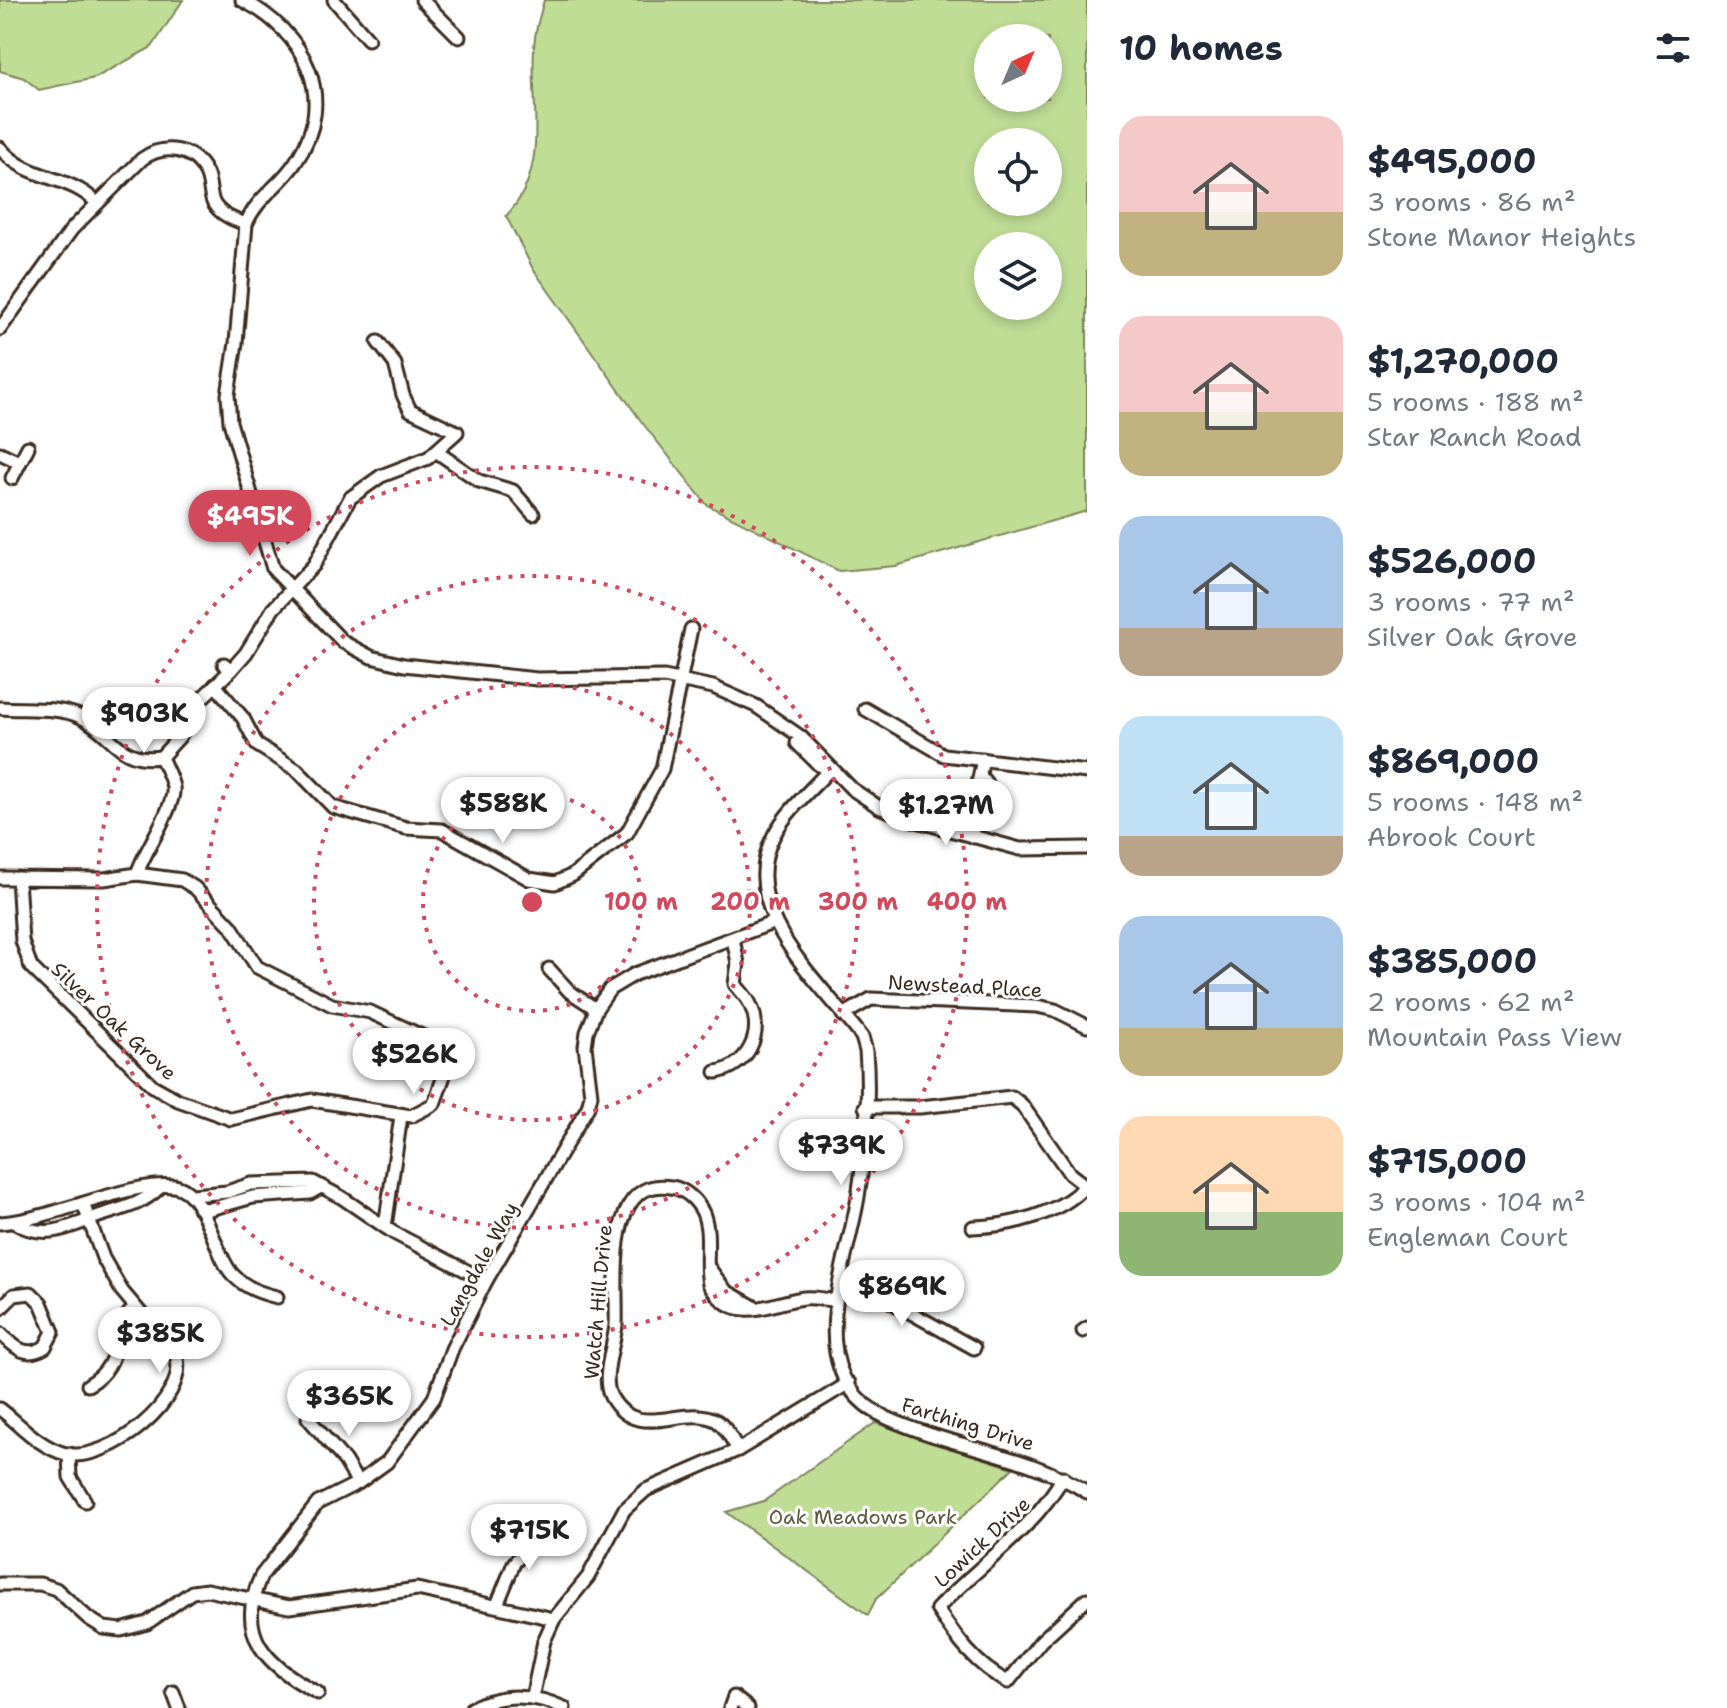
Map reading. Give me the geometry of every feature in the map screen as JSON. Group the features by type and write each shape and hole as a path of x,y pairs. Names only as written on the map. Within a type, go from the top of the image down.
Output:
{"street":[{"path":"242,0 273,17 292,36 305,60 314,100 311,130 302,152 289,171 257,202 246,224 228,406 266,552 273,569 291,591 343,642 382,661 537,679 648,676 713,687 743,698 792,734 801,737 830,769 879,807 1020,849 1087,848"},
{"path":"334,0 368,39"},
{"path":"422,0 459,37"},
{"path":"0,148 21,169 68,183 97,203"},
{"path":"0,329 72,229 142,159 156,151 174,149 199,163 220,211 246,224"},
{"path":"0,708 71,714 89,723 132,757 161,757 180,736 198,702 227,667 246,653 273,609 320,555 337,517 350,498 381,476 419,463 437,452 457,432 416,415 406,404 395,364 378,342"},
{"path":"12,478 28,447"},
{"path":"437,452 479,481 513,491 533,514"},
{"path":"0,453 19,462"},
{"path":"215,685 243,718 257,745 297,770 333,807 406,828 442,830 529,879 546,883 573,875 627,833 666,758 691,629"},
{"path":"865,709 937,752 1087,772"},
{"path":"137,874 147,847 172,800 173,785 161,757"},
{"path":"973,837 986,783 981,777 983,759"},
{"name":"Farthing Drive","path":"830,769 772,837 763,880 775,922 862,1037 866,1051 858,1193 835,1304 834,1346 849,1383 859,1397 885,1417 1038,1465 1087,1492"},
{"path":"0,878 104,879 137,874 182,880 195,888 237,933 251,961 265,971 324,1001 370,1012 430,1042 444,1065 441,1091 427,1109 401,1116 385,1227"},
{"name":"Silver Oak Grove","path":"18,878 22,941 31,967 162,1092 231,1119 312,1100 401,1116"},
{"name":"Langdale Way","path":"252,1599 261,1576 318,1503 358,1483 387,1462 434,1398 452,1349 486,1281 588,1107 591,1083 585,1046 596,1009 621,981 775,922"},
{"path":"716,1072 736,1066 750,1049 755,1036 752,1009 735,984 738,963 733,939"},
{"path":"549,969 570,992 596,1009"},
{"name":"Newstead Place","path":"843,1015 871,999 1037,1006 1055,1010 1087,1026"},
{"path":"865,1107 920,1107 1012,1097 1022,1105 1070,1174 1086,1186 1059,1208 989,1226 973,1227"},
{"path":"6,1223 84,1206 152,1186 179,1187 193,1195 227,1192 251,1184 313,1182 385,1227 486,1281"},
{"name":"Watch Hill Drive","path":"738,1450 718,1422 707,1417 641,1421 617,1405 609,1394 608,1379 616,1326 618,1231 630,1204 640,1194 668,1186 681,1189 693,1198 706,1221 709,1284 722,1299 739,1309 795,1302 802,1298 835,1304"},
{"path":"6,1223 56,1232 137,1206 159,1188"},
{"path":"199,1208 230,1205 253,1197 310,1193 319,1188"},
{"path":"227,1192 230,1205"},
{"path":"193,1195 232,1274 254,1291 277,1297"},
{"path":"0,1409 41,1443 69,1454 98,1452 134,1431 174,1386 179,1364 176,1355 134,1308 103,1258 84,1206"},
{"path":"840,1282 870,1290 974,1348"},
{"path":"0,1309 14,1295 31,1293 41,1303 53,1332 45,1347 30,1353 17,1349 0,1333"},
{"path":"88,1385 115,1358 121,1325 134,1308"},
{"path":"532,1698 544,1641 554,1619 588,1577 615,1523 635,1499 658,1484 738,1450 849,1383"},
{"path":"308,1418 345,1461 358,1483"},
{"path":"69,1454 70,1477 85,1501"},
{"name":"Lowick Drive","path":"1063,1477 1046,1507 971,1573 937,1609 956,1640 995,1675 1008,1682 1041,1641 1087,1599"},
{"path":"497,1605 514,1563 543,1529"},
{"path":"0,1584 40,1584 56,1589 88,1618 104,1628 121,1630 147,1623 192,1592 207,1590 307,1607 393,1590 417,1589 554,1619"},
{"path":"252,1599 249,1625 261,1649 318,1693"},
{"path":"173,1692 179,1708"},
{"path":"472,1708 507,1697 532,1698 564,1708"},
{"path":"730,1708 734,1697 748,1708"}],"green space":[{"path":"0,0 183,0 152,47 95,78 39,90 24,78 0,71"},
{"path":"544,0 1087,0 1087,511 896,566 839,571 707,505 641,421 533,269 506,216 521,196 530,176 534,153 535,37"},
{"name":"Oak Meadows Park","path":"875,1423 1013,1468 876,1599 868,1615 726,1512 764,1501"}]}
